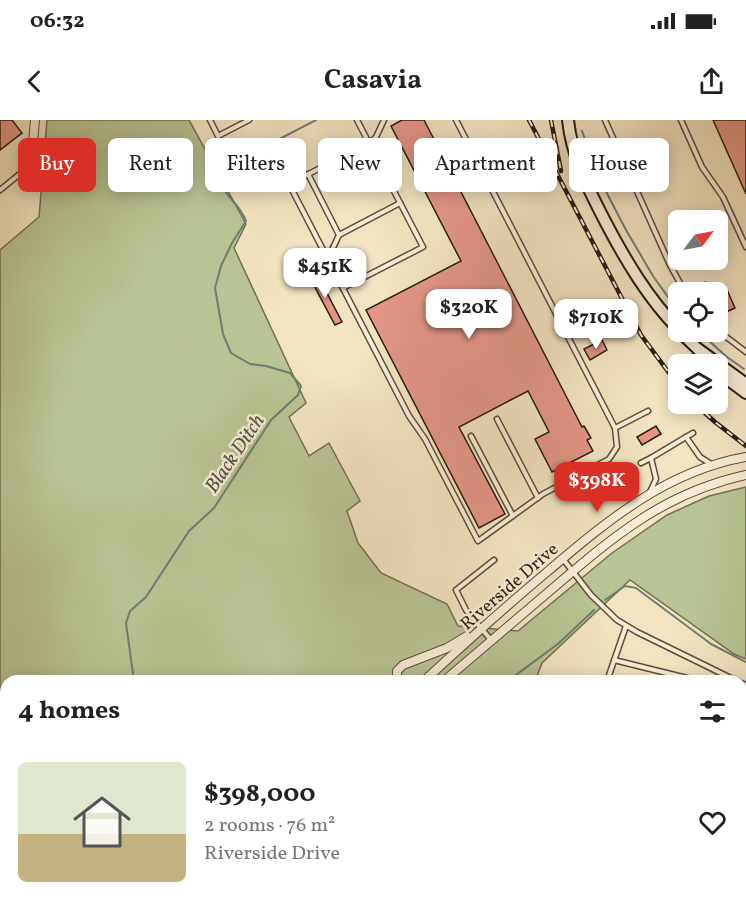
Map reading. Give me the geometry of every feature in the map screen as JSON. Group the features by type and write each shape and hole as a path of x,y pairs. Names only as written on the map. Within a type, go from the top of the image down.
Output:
{"main road":[{"path":"568,120 580,171 641,283 668,316"},
{"path":"691,342 703,354"},
{"path":"698,349 746,384"},
{"path":"728,378 746,393"}],"street":[{"path":"33,138 35,120"},
{"name":"Riverside Drive","path":"430,675 481,628 611,519 649,493 675,480 715,464 746,457"},
{"name":"Riverside Drive","path":"451,675 624,530 662,505 708,485 746,475"},
{"path":"397,675 403,665 447,648 481,628"}],"lane":[{"path":"210,120 218,136 249,120"},
{"path":"234,120 237,126"},
{"path":"357,120 366,138"},
{"path":"375,138 384,120"},
{"path":"318,169 290,184 409,416 425,439 478,541 538,498 609,459 617,447 615,428 456,120"},
{"path":"605,120 673,270 681,282"},
{"path":"681,120 702,167 723,197 746,247"},
{"path":"308,174 339,235"},
{"path":"0,190 18,175"},
{"path":"343,288 423,247 394,192"},
{"path":"307,266 333,250 339,235 400,203"},
{"path":"728,338 746,352"},
{"path":"615,428 648,411"},
{"path":"497,419 538,498"},
{"path":"641,463 693,433"},
{"path":"471,436 513,516"},
{"path":"686,437 703,460 715,464"},
{"path":"649,493 656,479 651,458"},
{"path":"563,559 604,608 626,626 724,675"},
{"path":"492,641 466,610 456,590 494,560"},
{"path":"609,675 626,626"},
{"path":"614,660 675,675"}],"green space":[{"path":"47,120 189,120 205,149 205,192 228,192 246,224 234,248 306,403 289,417 309,456 329,443 360,501 347,511 358,543 381,573 447,604 458,626 518,631 612,553 667,515 709,496 746,487 746,659 734,654 630,580 542,663 537,675 0,675 0,250 39,217 41,192 96,192 96,138 46,138"}],"building":[{"path":"0,120 12,120 22,133 0,150"},
{"path":"402,120 424,120 433,138 414,138 414,170 402,147 402,138 397,138 391,126"},
{"path":"713,120 746,120 746,194"},
{"path":"425,192 461,192 582,427 584,426 591,438 587,440 593,451 552,472 535,439 549,432 528,391 459,427 505,514 479,528 366,310 461,261"},
{"path":"316,272 342,322 335,325 309,276"},
{"path":"728,292 735,308 728,311"},
{"path":"602,340 607,350 590,360 584,349"},
{"path":"656,426 661,434 642,445 637,437"}],"waterway":[{"name":"Black Ditch","path":"133,675 126,623 130,611 146,597 189,531 214,508 271,420 298,395 301,386 290,373 250,364 231,353 223,334 215,288 221,266 246,221 222,186 227,169 241,159 316,120"},
{"path":"582,131 600,180 626,230 668,297"},
{"path":"710,342 744,369"},
{"path":"605,600 625,586 636,588 711,644 746,662"},
{"path":"516,675 559,643 594,610"}],"railway":[{"path":"529,120 641,335 668,371"},
{"path":"551,120 561,171"},
{"path":"706,414 746,446"}]}
